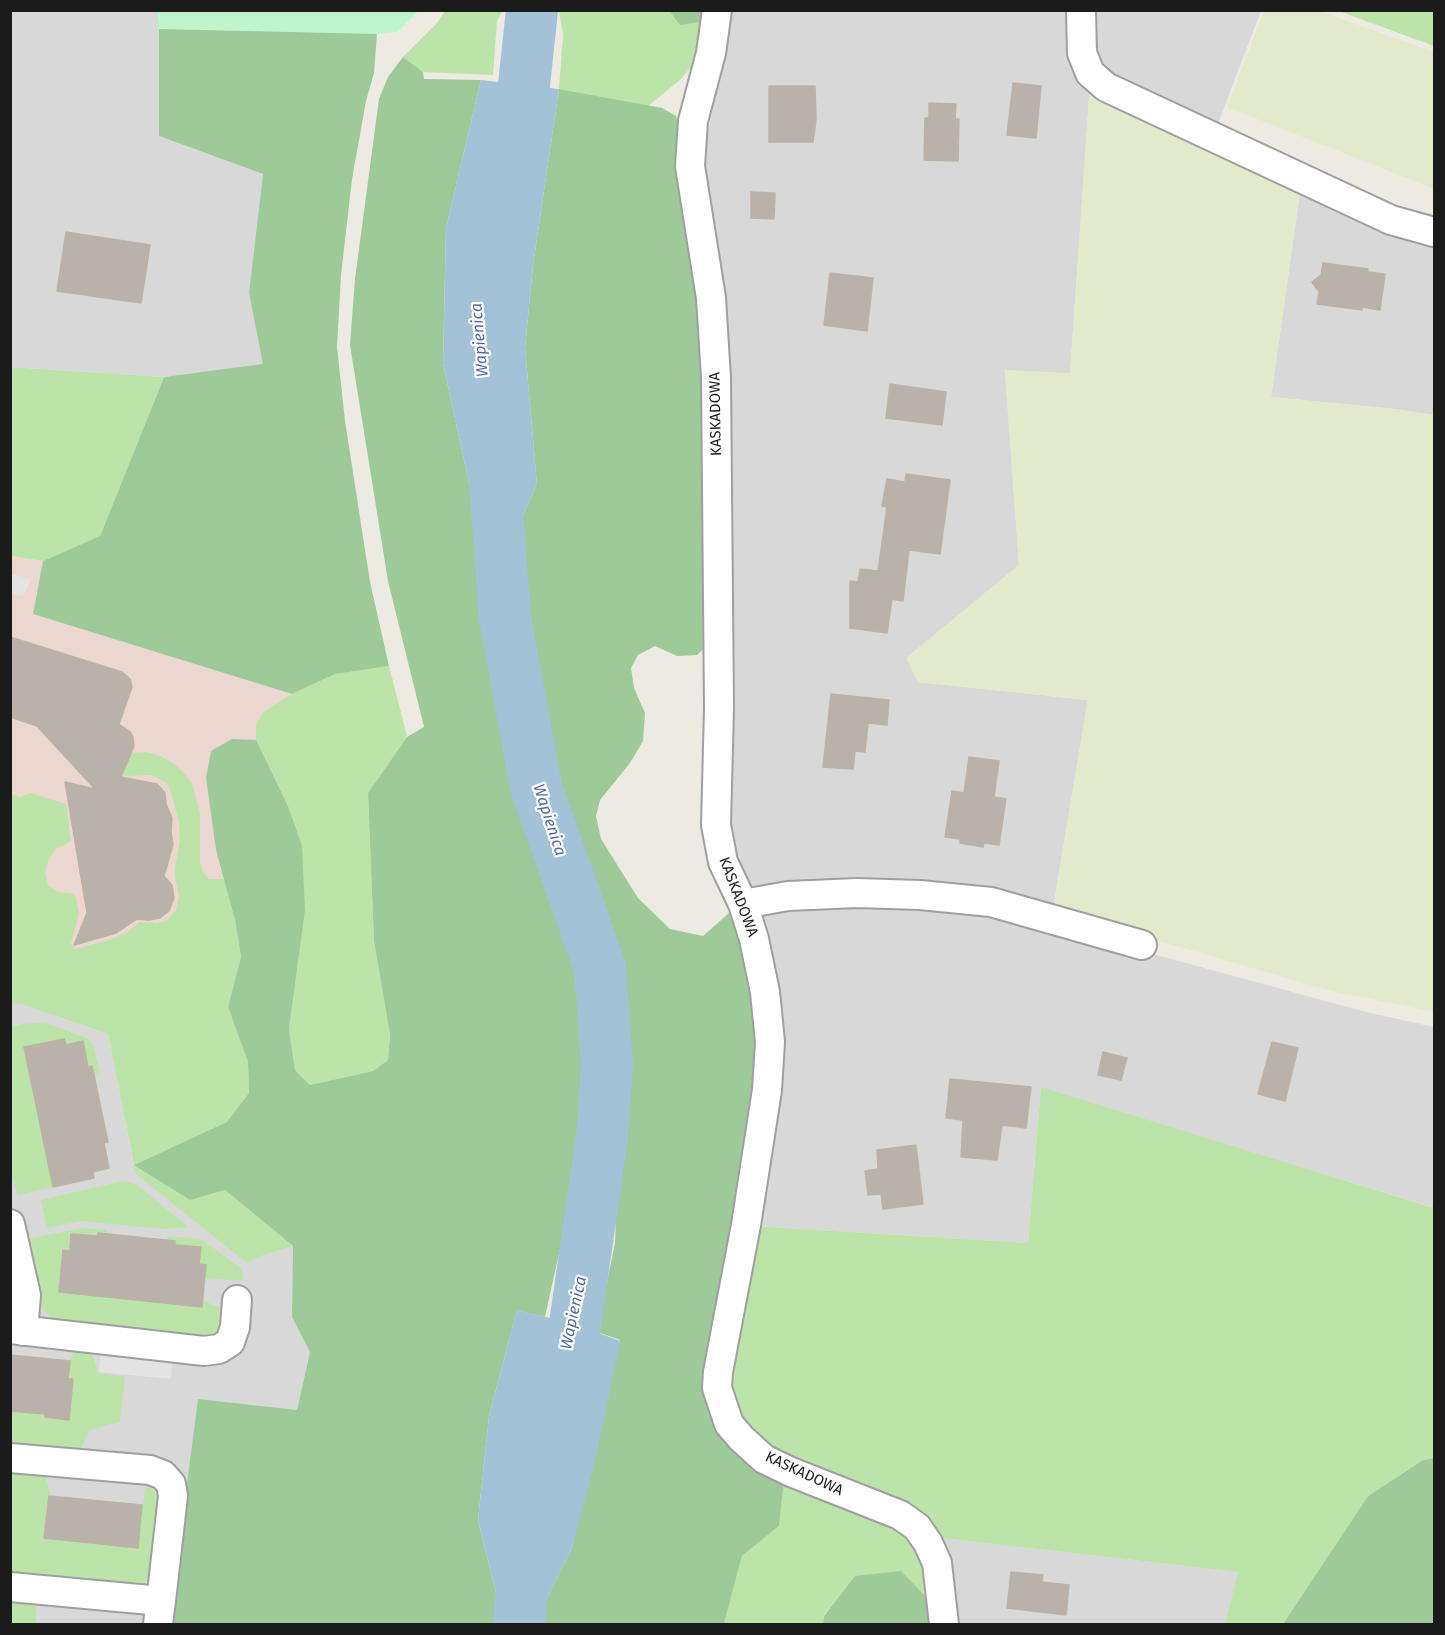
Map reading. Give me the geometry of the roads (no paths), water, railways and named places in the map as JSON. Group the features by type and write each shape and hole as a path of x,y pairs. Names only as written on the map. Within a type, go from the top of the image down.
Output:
{"street":[{"name":"KASKADOWA","path":"717,10 711,53 693,121 690,166 711,298 715,358 719,708 716,825 723,862 743,904 754,939 765,992 771,1042 767,1090 717,1388 729,1424 764,1459 900,1515 916,1527 928,1543 937,1563 944,1624"},
{"path":"1081,10 1082,53 1090,73 1106,87 1390,220 1434,232"},
{"path":"743,904 788,896 857,892 991,902 1142,945"},
{"path":"12,1241 26,1295 17,1330 204,1351 219,1349 230,1341 235,1327 237,1300"},
{"path":"10,1458 150,1470 163,1475 171,1484 173,1496 160,1613 10,1587"}],"water":[{"path":"481,80 559,89 533,265 525,348 537,484 517,529 491,527 470,488 443,363 446,228"},
{"path":"517,1310 575,1324 620,1341 595,1462 572,1548 539,1614 499,1605 478,1520 489,1416"}],"waterway":[{"name":"Wapienica","path":"509,154 524,85 532,10"},
{"name":"Wapienica","path":"493,455 505,618 536,787 600,968 607,1066 602,1137 575,1324 553,1392"},
{"name":"Wapienica","path":"519,1624 527,1539"}]}
